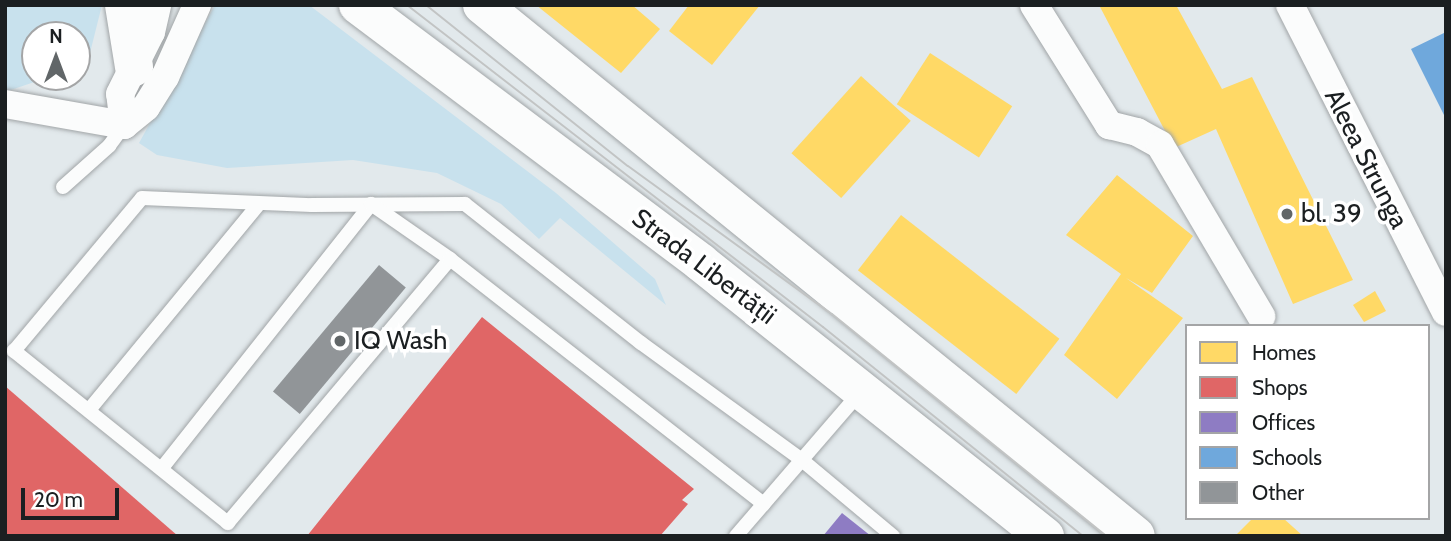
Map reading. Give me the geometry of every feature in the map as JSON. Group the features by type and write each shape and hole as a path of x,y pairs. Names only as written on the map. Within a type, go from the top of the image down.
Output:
{"main road":[{"path":"124,5 134,67"},
{"name":"Strada Libertății","path":"358,5 863,389 1045,536"},
{"path":"482,5 1136,536"}],"street":[{"path":"124,125 120,94 134,67 157,5"},
{"path":"5,104 124,125 146,107 165,77 197,5"},
{"path":"1034,5 1094,108 1110,125 1137,132 1160,145 1261,316"},
{"name":"Aleea Strunga","path":"1290,5 1446,312"}],"lane":[{"path":"63,187 109,146 124,125"},
{"path":"450,259 228,523 14,351 142,198 259,204 465,204 641,343 802,460 893,536"},
{"path":"89,410 259,204"},
{"path":"371,204 450,259 764,504"},
{"path":"162,468 371,204"},
{"path":"736,536 863,389"}],"shaded area":[{"path":"5,5 102,5 91,49 91,21 21,21 21,87 5,92"},
{"path":"215,5 309,5 556,193 655,279 666,305 560,218 539,239 501,204 437,173 353,160 227,168 157,155 139,143"}],"building: Homes":[{"path":"536,5 632,5 660,29 621,73"},
{"path":"689,5 760,5 712,65 669,31"},
{"name":"bl. 39","path":"1099,5 1176,5 1222,89 1252,77 1353,280 1293,304 1216,129 1174,148"},
{"path":"930,53 1012,106 979,158 897,104"},
{"path":"861,76 911,121 841,198 791,153"},
{"path":"1117,175 1193,236 1152,293 1126,278 1183,318 1117,399 1064,355 1121,274 1066,235"},
{"path":"901,215 1059,339 1016,394 858,270"},
{"path":"1375,291 1386,311 1364,322 1353,305"},
{"path":"1251,520 1285,520 1303,536 1235,536"}],"building: Shops":[{"path":"482,317 694,489 682,500 688,504 660,536 307,536"},
{"path":"5,386 86,456 178,536 5,536"}],"building: Offices":[{"path":"842,513 871,536 823,536"}],"building: Schools":[{"path":"1446,32 1446,119 1411,49"}],"building: Other":[{"name":"IQ Wash","path":"379,265 406,287 300,414 273,391"}],"tram line":[{"path":"407,5 823,327 1083,536"},
{"path":"426,5 628,166 832,314 1106,536"}],"place":[{"name":"bl. 39","path":"1287,214"},
{"name":"IQ Wash","path":"340,341"}]}
